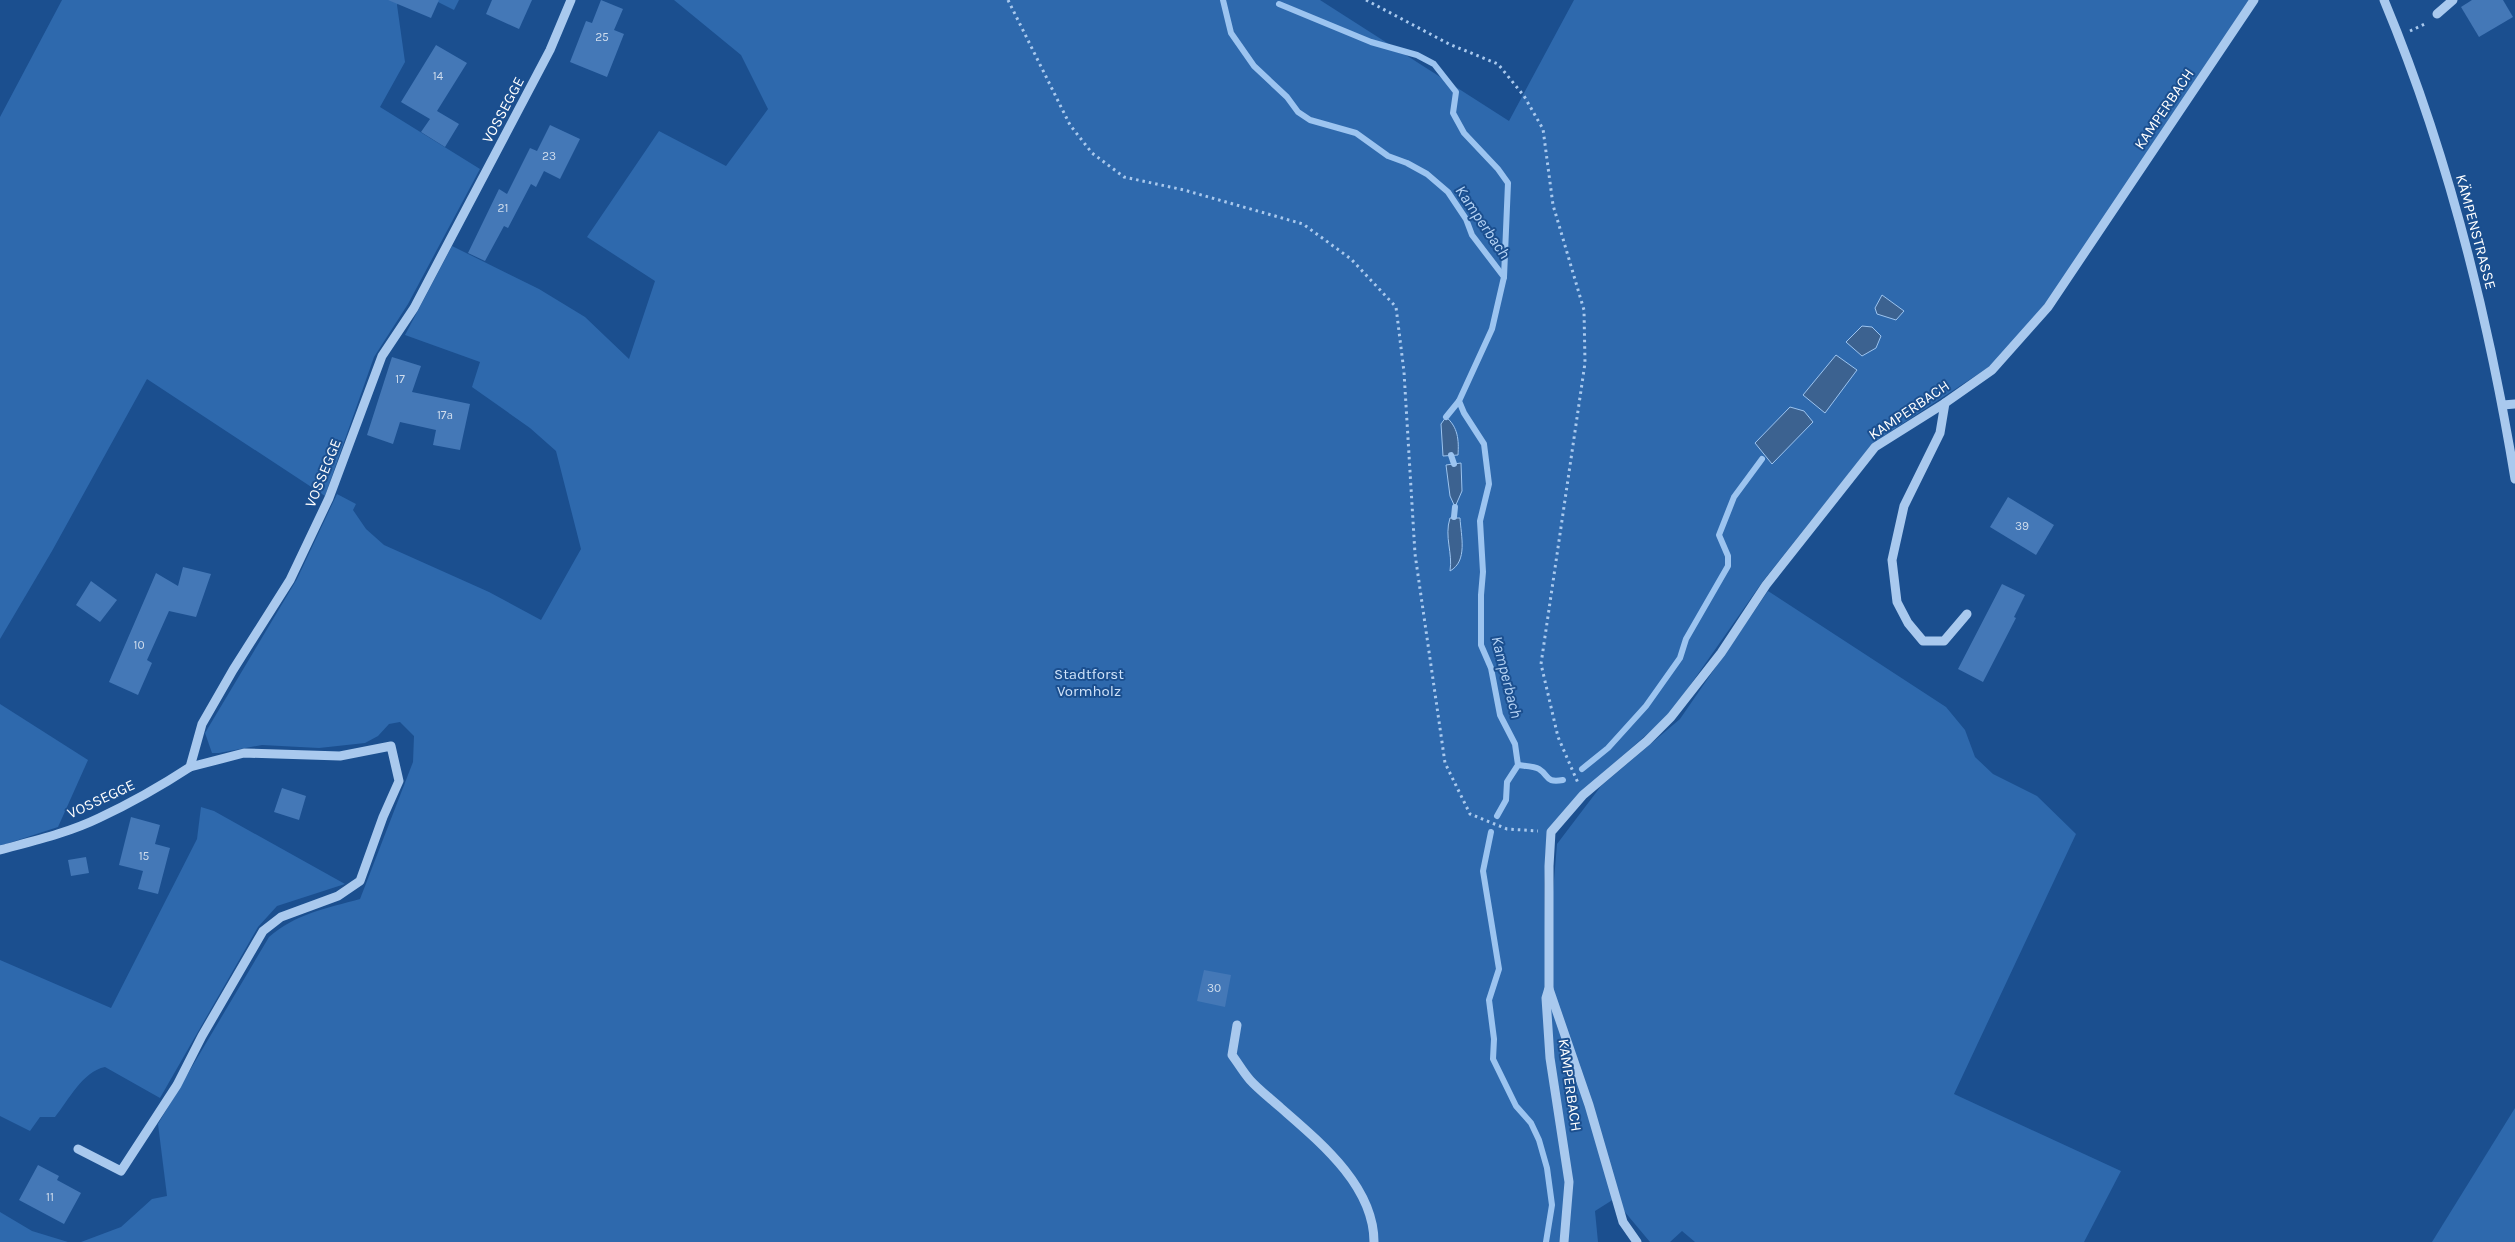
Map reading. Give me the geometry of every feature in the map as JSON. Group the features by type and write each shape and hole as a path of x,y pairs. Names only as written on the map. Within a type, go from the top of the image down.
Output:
{"street":[{"name":"VOSSEGGE","path":"0,850 98,819 160,786 190,767 202,724 233,670 290,580 329,498 382,356 414,308 550,50 571,0"},
{"name":"KAMPERBACH","path":"1564,1242 1569,1182 1550,1058 1546,998 1549,988 1549,866 1551,832 1583,795 1647,741 1671,717 1721,652 1766,585 1875,447 1945,404 1992,370 2048,307 2254,0"},
{"name":"KÄMPENSTRASSE","path":"2384,0 2431,126 2454,201 2483,312 2503,406 2515,479"},
{"path":"2437,14 2453,0"},
{"path":"1945,404 1940,432 1904,506 1892,560 1897,602 1908,624 1923,641 1944,641 1967,614"},
{"path":"2503,406 2515,404"},
{"path":"78,1149 121,1171 153,1124 263,931 281,917 338,896 360,880 383,817 399,781 391,746 340,756 244,753 190,767"},
{"path":"1549,988 1589,1105 1622,1222 1637,1242"},
{"path":"1237,1025 1232,1055 1250,1081 1313,1136 1344,1170 1367,1208 1374,1225 1374,1242"}],"path":[{"path":"1008,0 1070,125 1092,153 1124,176 1184,190 1303,224 1351,259 1396,307 1404,372 1415,554 1445,763 1470,814 1507,829 1551,832"},
{"path":"1366,0 1449,44 1498,64 1524,96 1544,129 1553,205 1584,310 1585,363 1541,664 1558,737 1583,795"},
{"path":"2399,36 2428,22 2437,14"}],"green space":[{"path":"62,0 399,0 397,5 405,62 380,107 480,169 408,304 374,357 325,496 147,379 52,551 0,639 0,117"},
{"path":"434,0 459,0 454,10"},
{"name":"Stadtforst Vormholz","path":"674,0 1320,0 1509,121 1574,0 2249,0 2055,292 1995,363 1873,443 1763,581 1670,714 1578,795 1547,833 1544,884 1546,976 1557,844 1601,786 1680,719 1768,591 1946,707 1965,730 1975,757 1993,774 2037,796 2076,834 1954,1094 2121,1171 2084,1242 1695,1242 1682,1231 1670,1242 1650,1242 1614,1199 1595,1211 1598,1242 81,1242 121,1227 152,1199 167,1196 158,1124 269,937 301,917 360,899 413,762 414,736 400,722 389,724 378,736 365,743 319,748 262,745 212,753 205,733 297,579 337,494 356,504 353,510 366,529 384,545 489,592 541,620 581,549 556,451 530,428 472,387 480,362 405,335 452,246 539,289 585,317 629,359 655,281 587,237 659,131 726,166 768,109 741,55"},
{"path":"0,704 88,760 58,827 0,846"},
{"path":"201,807 214,811 345,884 277,906 258,927 160,1098 105,1067 90,1074 83,1080 55,1117 40,1117 30,1131 0,1116 0,960 111,1008 197,839"},
{"path":"2515,1108 2515,1242 2432,1242"},
{"path":"0,1212 32,1231 68,1242 0,1242"}],"shaded area":[{"path":"1882,295 1904,311 1896,320 1877,314 1875,308"},
{"path":"1862,326 1872,327 1881,336 1876,348 1862,356 1846,342"},
{"path":"1836,355 1857,370 1825,413 1803,395"},
{"path":"1790,407 1804,411 1813,422 1772,464 1755,443"},
{"path":"1446,417 1453,425 1457,434 1458,455 1443,456 1441,424"},
{"path":"1461,463 1462,491 1455,507 1450,496 1446,465"},
{"path":"1450,518 1460,518 1462,548 1456,567 1450,571 1448,525"}],"building":[{"path":"388,0 439,0 431,18"},
{"path":"492,0 532,0 519,29 486,14"},
{"path":"601,0 623,9 614,30 624,34 607,77 570,62 586,21 592,23"},
{"path":"2472,0 2503,0 2513,17 2479,37 2461,7"},
{"path":"436,45 467,63 437,111 459,124 445,147 421,132 430,119 401,102"},
{"path":"550,125 580,139 560,179 544,171 536,187 531,184 508,228 504,226 485,261 468,253 499,189 507,194 530,148 537,151"},
{"path":"392,357 421,366 412,392 470,404 460,450 433,445 436,430 400,422 393,444 367,435"},
{"path":"2008,497 2054,525 2036,555 1990,527"},
{"path":"183,567 211,574 196,617 169,611 147,660 152,663 138,695 109,682 156,573 178,586"},
{"path":"91,581 117,600 100,622 76,605"},
{"path":"2002,584 2025,595 2014,617 2016,618 1983,682 1958,669"},
{"path":"282,788 306,796 299,820 274,812"},
{"path":"131,817 160,825 155,844 170,848 158,894 138,889 143,871 119,865"},
{"path":"86,857 89,873 71,876 68,860"},
{"path":"1204,970 1231,975 1225,1007 1197,1001"},
{"path":"38,1165 59,1176 57,1180 81,1193 64,1224 19,1200"}],"waterway":[{"name":"Kamperbach","path":"1223,0 1231,33 1254,66 1287,97 1298,112 1310,120 1356,133 1388,156 1407,163 1427,174 1448,192 1466,219 1472,235 1504,277 1492,329 1459,401 1464,413 1484,444 1489,484 1480,521 1483,572 1481,645 1491,668 1500,715 1515,744 1518,765 1507,782 1506,800 1497,816"},
{"path":"1279,4 1371,42 1417,55 1434,64 1456,92 1453,113 1464,133 1498,169 1508,183 1504,277"},
{"path":"1446,417 1459,401"},
{"path":"1451,455 1454,464"},
{"path":"1582,769 1608,748 1646,706 1680,658 1686,639 1728,566 1728,556 1719,535 1734,497 1762,459"},
{"path":"1454,517 1455,507"},
{"path":"1518,765 1537,768 1550,780 1563,780"},
{"name":"Kamperbach","path":"1491,832 1483,871 1499,969 1489,1000 1494,1039 1493,1059 1516,1106 1531,1123 1539,1140 1547,1168 1552,1205 1546,1242"}]}
